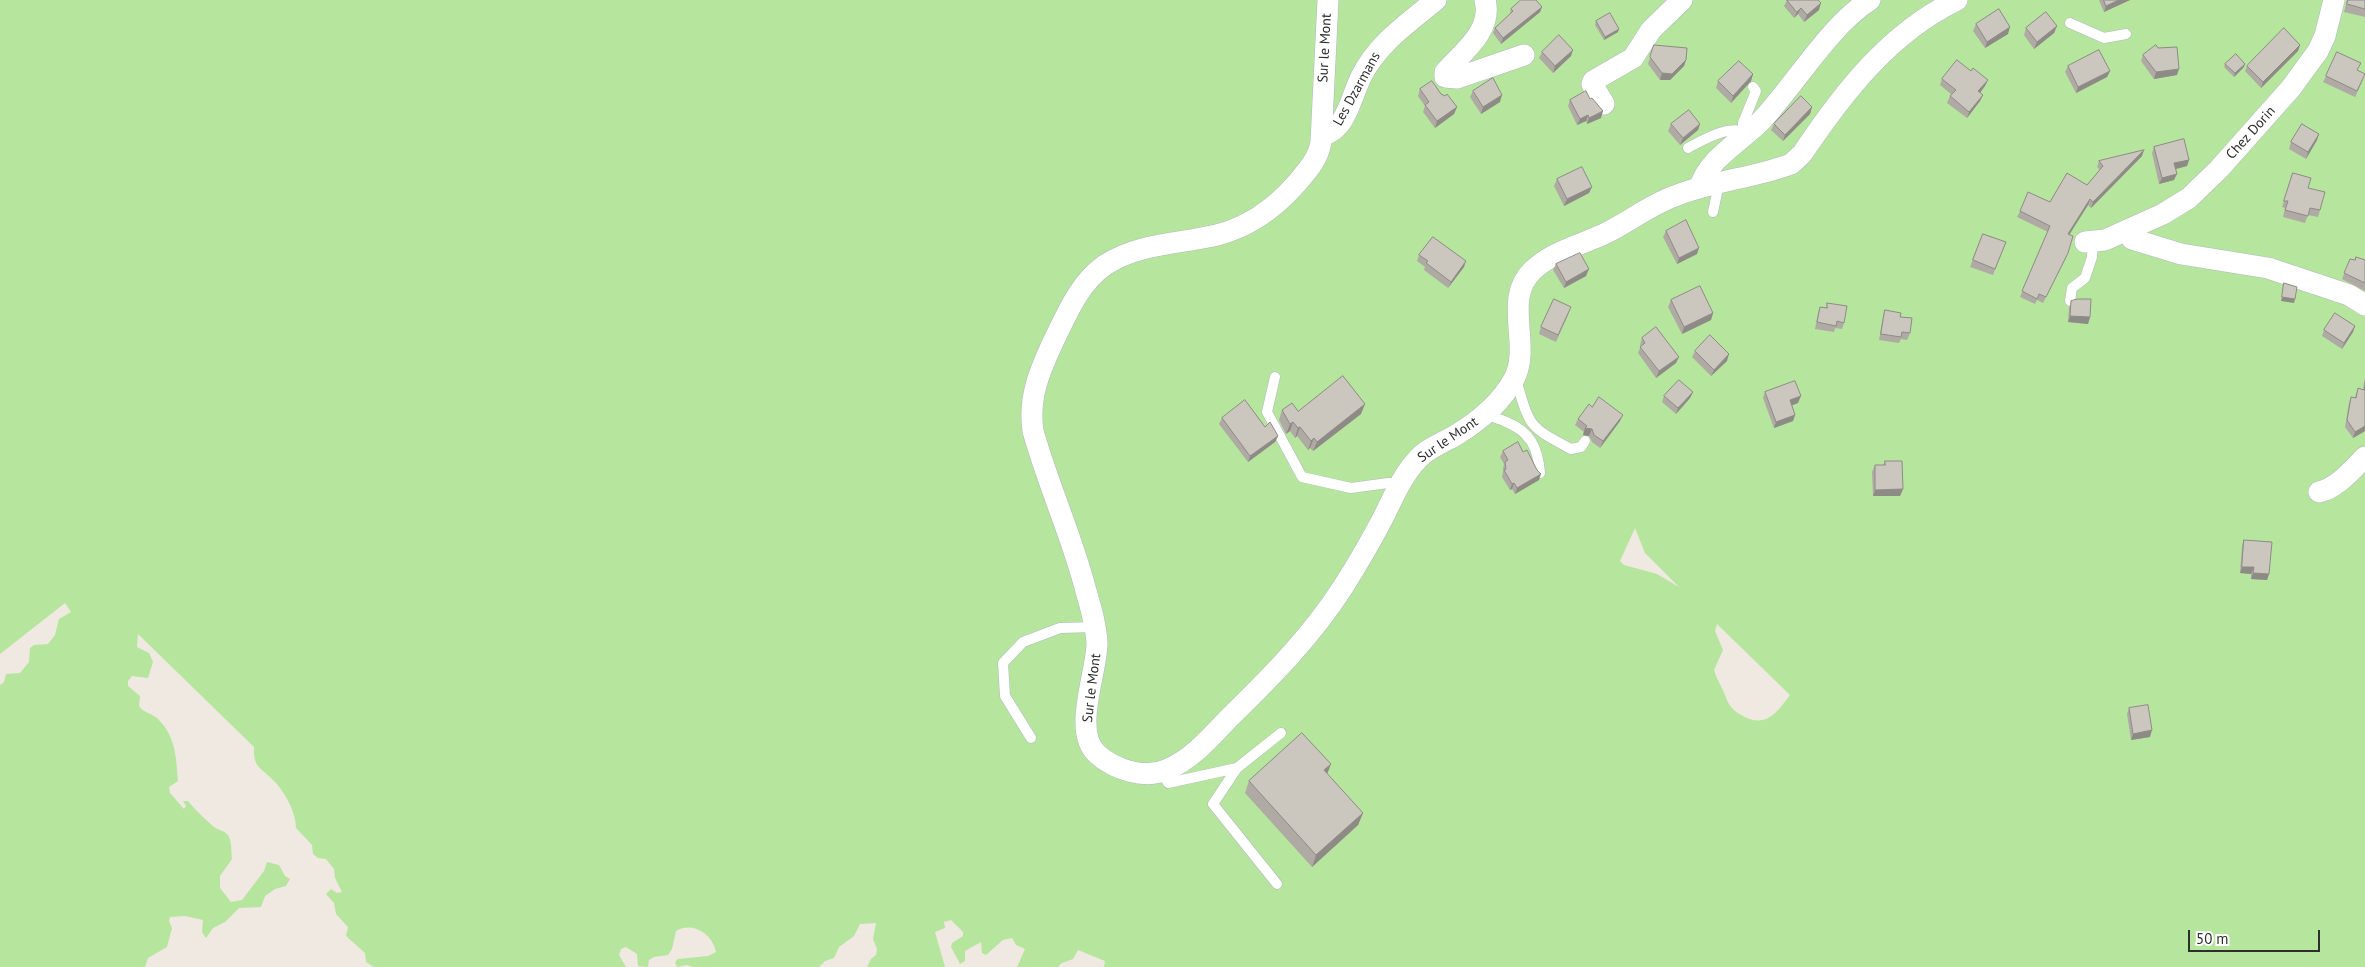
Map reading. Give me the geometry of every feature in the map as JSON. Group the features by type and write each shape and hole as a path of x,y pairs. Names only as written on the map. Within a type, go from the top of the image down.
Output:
{"street":[{"name":"Sur le Mont","path":"1328,0 1322,135 1319,153 1308,170 1292,188 1258,218 1217,235 1176,241 1130,253 1103,266 1077,295 1042,365 1033,394 1033,431 1075,553 1095,627 1096,654 1087,711 1090,742 1097,754 1115,766 1139,773 1162,772 1188,757 1309,636 1352,572 1400,484 1422,455 1470,426 1487,413 1513,381 1520,364 1522,352 1518,307 1525,279 1553,254 1608,233 1672,197 1708,186 1768,172 1797,160 1863,72 1916,23 1957,0"},
{"name":"Les Dzarmans","path":"1322,135 1331,134 1339,126 1360,79 1374,54 1436,0"},
{"path":"1485,0 1487,16 1485,22 1472,43 1445,72 1445,77 1457,78 1524,55"},
{"path":"1604,104 1592,84 1593,81 1633,58 1651,30 1682,0"},
{"path":"1708,186 1707,170 1745,133 1761,121 1848,17 1870,0"},
{"name":"Chez Dorin","path":"2089,242 2105,240 2128,231 2163,214 2189,198 2291,88 2322,45 2334,0"},
{"path":"2128,231 2132,239 2181,254 2268,268 2349,295 2365,305"},
{"path":"2319,492 2327,490 2347,475 2365,457"}],"lane":[{"path":"2070,24 2104,38 2126,34"},
{"path":"1688,148 1709,137 1745,133 1744,123 1756,91 1753,87"},
{"path":"1708,186 1717,193 1713,212"},
{"path":"2070,301 2072,288 2085,278 2088,271 2089,242"},
{"path":"1275,377 1267,412 1302,477 1351,488 1388,483 1400,484"},
{"path":"1513,381 1517,382 1527,417 1538,431 1571,449 1581,447 1585,441"},
{"path":"1487,413 1492,418 1515,425 1531,439 1538,452 1540,473"},
{"path":"1031,738 1005,696 1003,664 1023,642 1060,628 1095,627"},
{"path":"1277,884 1212,804 1237,768 1281,733"},
{"path":"1162,772 1168,783 1237,768"}],"green space":[{"path":"0,0 2365,0 2365,967 1104,967 1105,961 1078,950 1073,959 1062,963 1058,967 1017,967 1025,949 1016,945 1012,938 1003,940 986,955 982,953 981,942 965,951 965,961 960,964 951,947 952,943 963,936 963,932 951,920 944,922 945,928 935,932 945,967 867,967 871,959 876,955 877,949 873,939 876,923 860,924 854,936 839,947 834,958 825,961 819,967 693,967 687,965 677,967 675,962 678,959 708,956 716,952 711,940 701,931 682,928 676,931 672,949 668,955 654,957 649,960 648,967 638,966 637,954 626,947 621,949 619,955 626,967 374,967 366,962 365,953 346,936 348,927 336,914 334,903 326,894 331,889 337,893 342,892 335,878 334,869 326,859 318,858 313,854 312,845 296,828 292,808 285,795 256,763 254,747 138,634 137,647 149,653 153,662 148,678 132,676 128,681 128,686 140,696 139,706 145,712 158,719 172,740 176,756 178,781 169,787 170,793 184,809 186,806 183,801 188,801 214,827 225,832 229,837 232,859 220,876 220,888 231,902 242,900 264,871 267,862 279,865 285,876 290,879 286,886 275,889 265,896 261,907 239,908 225,922 213,928 206,938 202,932 203,920 185,916 170,917 169,921 172,928 167,947 148,958 145,967 0,967 0,685 4,682 6,674 20,673 29,662 30,648 34,645 48,644 55,635 59,619 71,612 65,603 0,654","holes":["1635,528 1645,553 1679,587 1657,574 1624,565 1620,561","1717,624 1790,695 1780,708 1769,717 1763,720 1749,719 1738,713 1729,704 1714,670 1723,650 1715,631"]}],"building":[{"path":"1521,0 1536,0 1542,7 1503,38 1495,28 1513,11 1511,9"},
{"path":"1787,0 1818,0 1821,3 1807,15 1801,8 1797,12"},
{"path":"2104,0 2119,0 2106,6"},
{"path":"2348,0 2365,0 2365,9 2347,4"},
{"path":"1999,9 2010,27 1987,42 1976,24"},
{"path":"2046,12 2057,26 2037,42 2026,28"},
{"path":"1610,13 1619,29 1605,37 1596,21"},
{"path":"2284,28 2300,45 2263,82 2247,66"},
{"path":"1559,35 1573,50 1555,66 1542,52"},
{"path":"1654,45 1687,48 1686,60 1672,74 1662,73 1650,57"},
{"path":"2156,45 2158,48 2177,47 2179,69 2156,72 2143,55"},
{"path":"2099,50 2110,71 2078,87 2068,66"},
{"path":"2337,52 2361,63 2357,70 2365,74 2357,91 2326,76"},
{"path":"2236,54 2245,64 2235,73 2225,64"},
{"path":"1957,60 1971,71 1973,68 1988,80 1978,91 1983,95 1969,112 1950,96 1956,90 1942,79"},
{"path":"1739,61 1753,74 1733,96 1718,81"},
{"path":"1493,78 1502,95 1483,107 1473,91"},
{"path":"1432,81 1441,94 1445,96 1447,94 1457,107 1437,121 1425,105 1429,102 1420,89"},
{"path":"1586,91 1590,99 1592,98 1603,111 1589,118 1588,115 1580,119 1570,100"},
{"path":"1801,96 1812,107 1785,135 1774,124"},
{"path":"1689,110 1700,124 1683,138 1671,124"},
{"path":"2302,124 2319,134 2308,152 2291,142"},
{"path":"2184,139 2189,160 2174,163 2177,174 2162,178 2154,147"},
{"path":"2144,150 2093,202 2090,199 2068,234 2073,236 2068,253 2046,297 2039,294 2037,299 2022,291 2050,226 2020,211 2028,192 2050,202 2067,173 2087,185 2103,166 2099,161"},
{"path":"1582,167 1592,187 1567,199 1557,179"},
{"path":"2293,173 2311,178 2308,188 2325,192 2320,210 2310,208 2308,216 2285,210 2288,201 2284,201"},
{"path":"1686,220 1699,248 1679,258 1666,231"},
{"path":"1983,234 2006,242 1995,269 1973,260"},
{"path":"1433,237 1466,261 1451,282 1426,263 1428,261 1419,255"},
{"path":"1580,253 1589,269 1566,282 1556,264"},
{"path":"2356,257 2365,260 2365,283 2344,273 2350,259 2355,260"},
{"path":"2284,283 2297,287 2295,299 2282,297"},
{"path":"1700,286 1713,313 1684,327 1671,300"},
{"path":"1554,299 1571,307 1558,335 1541,327"},
{"path":"2091,299 2090,317 2070,316 2071,301"},
{"path":"1827,303 1847,306 1844,323 1837,321 1836,326 1817,322 1820,307 1827,308"},
{"path":"1885,310 1901,313 1900,317 1912,318 1910,333 1902,332 1901,337 1881,334"},
{"path":"2335,313 2355,326 2344,343 2324,330"},
{"path":"1656,327 1679,357 1659,371 1640,347 1645,343 1642,338"},
{"path":"1710,335 1729,354 1714,370 1695,351"},
{"path":"1343,376 1365,404 1317,442 1314,438 1311,441 1300,427 1298,428 1293,422 1290,424 1282,410 1292,403 1298,411"},
{"path":"1679,380 1693,392 1678,408 1664,396"},
{"path":"1795,381 1801,396 1790,400 1795,415 1776,422 1765,392"},
{"path":"2365,383 2365,426 2355,432 2347,420 2351,397 2356,398 2358,388 2364,390"},
{"path":"1599,397 1623,415 1603,441 1594,435 1592,429 1585,428 1587,426 1578,419 1589,404 1592,407"},
{"path":"1245,400 1265,427 1270,422 1278,436 1250,456 1222,418"},
{"path":"1518,442 1523,452 1527,450 1541,474 1517,488 1514,483 1512,484 1504,470 1506,469 1505,462 1508,460 1503,451"},
{"path":"1885,461 1902,461 1903,489 1875,490 1875,465 1885,465"},
{"path":"2244,540 2272,542 2269,574 2253,573 2254,567 2242,567"},
{"path":"2148,705 2152,730 2133,734 2129,708"},
{"path":"1302,733 1331,764 1324,770 1363,813 1316,855 1249,781"}]}
